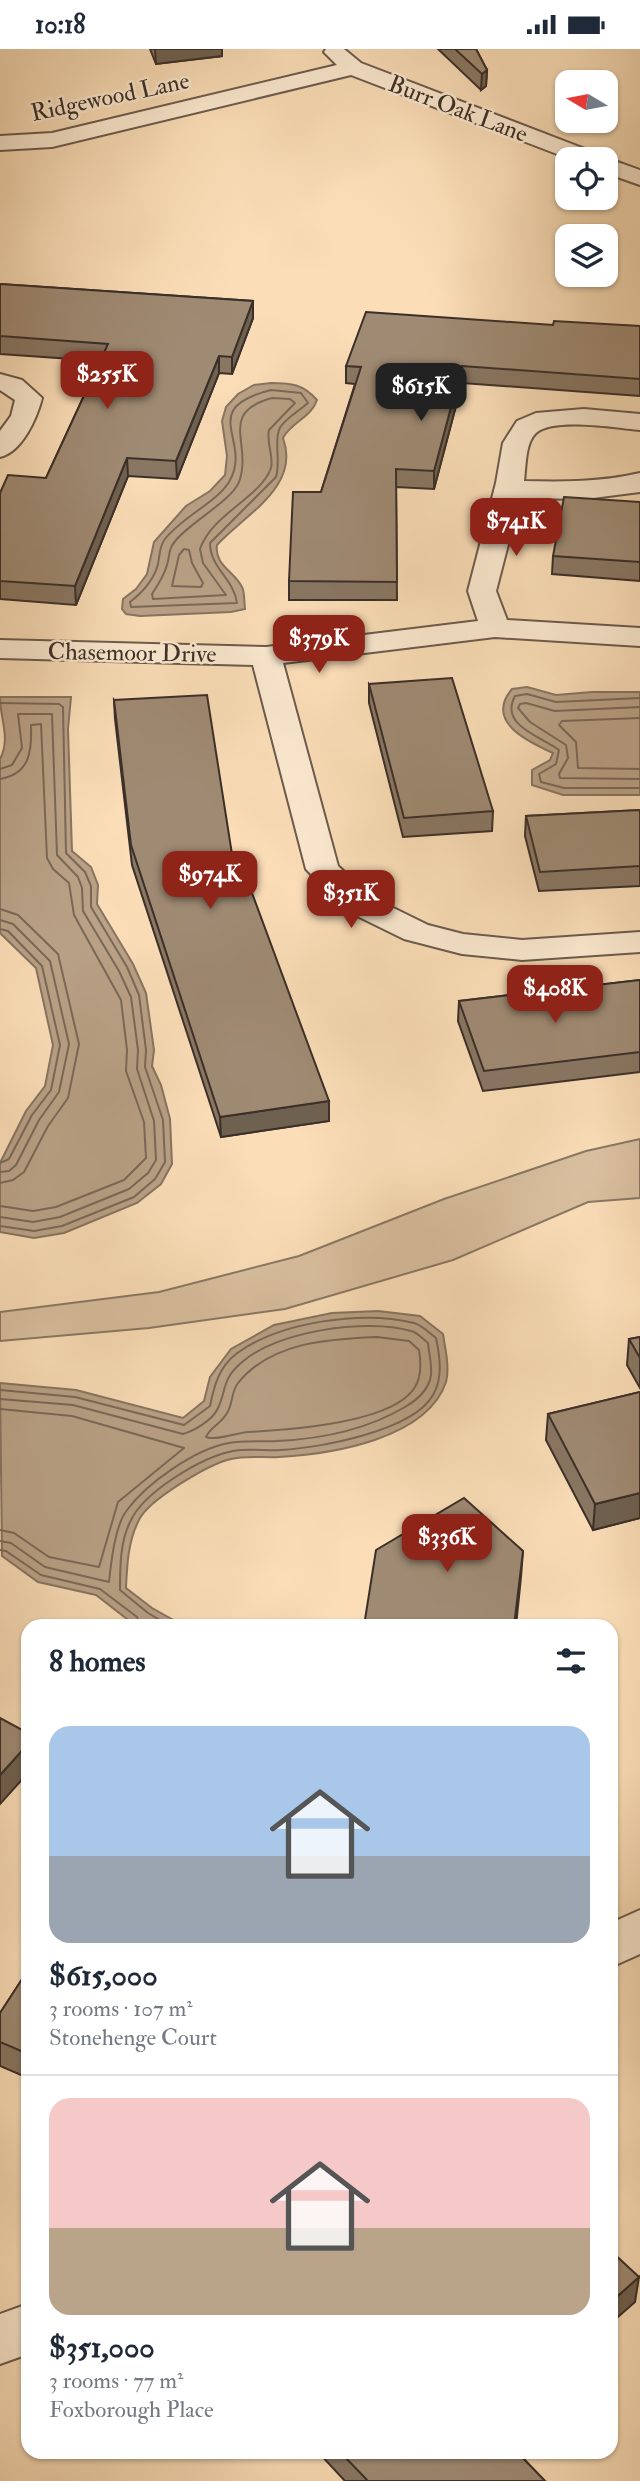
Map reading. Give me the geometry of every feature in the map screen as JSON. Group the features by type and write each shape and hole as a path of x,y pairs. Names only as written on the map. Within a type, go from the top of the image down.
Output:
{"street":[{"name":"Burr Oak Lane","path":"331,49 353,68 559,147"},
{"name":"Ridgewood Lane","path":"0,143 52,140 353,68"},
{"path":"618,170 640,178"},
{"path":"0,383 13,386 29,398 24,417 0,449"},
{"path":"495,628 482,591 509,489 516,443 526,426 545,419 584,417 640,422"},
{"path":"509,489 585,491 633,485 640,481"},
{"name":"Chasemoor Drive","path":"0,649 266,656 495,628 640,637"},
{"path":"266,656 322,869 359,904 416,932 462,944 522,950 640,942"},
{"path":"618,1943 640,1930"},
{"path":"0,2339 21,2332"}],"shaded area":[{"path":"640,1139 640,1198 588,1202 453,1260 285,1309 149,1328 0,1341 0,1312 159,1292 299,1256 444,1199 586,1151"}],"water":[{"path":"271,383 296,386 317,400 310,411 283,438 286,455 284,471 277,485 267,499 217,545 221,563 242,587 245,609 140,616 126,614 122,609 123,599 136,589 147,574 154,542 186,506 210,491 225,475 227,456 222,421 226,407 238,394 254,385"},
{"path":"527,687 556,695 640,692 640,795 563,795 532,785 532,770 550,760 553,753 512,729 503,711 505,700 512,689"},
{"path":"0,697 71,697 68,729 72,851 91,867 98,885 97,904 133,964 146,993 154,1050 152,1066 161,1085 170,1119 172,1164 161,1184 137,1203 64,1233 34,1238 0,1232 0,1163 26,1111 45,1086 53,1045 36,968 0,933 0,759 5,736"},
{"path":"378,1311 420,1316 443,1334 447,1358 446,1382 436,1401 419,1417 399,1430 375,1440 325,1452 231,1459 195,1475 154,1503 139,1520 132,1536 126,1588 172,1619 127,1619 96,1595 38,1582 2,1556 0,1383 76,1390 183,1418 204,1401 210,1377 231,1349 274,1325 332,1313"}],"building":[{"path":"455,49 476,49 487,70 482,74"},
{"path":"0,284 253,301 232,357 219,356 176,461 127,458 75,586 0,581 0,493 8,475 46,478 108,344 0,336"},
{"path":"366,312 553,325 554,321 640,326 640,379 462,366 434,471 396,469 397,582 289,581 293,492 321,492 361,367 346,366"},
{"path":"564,497 640,502 640,562 553,556"},
{"path":"452,678 493,811 404,818 369,684"},
{"path":"207,695 234,867 242,866 329,1101 220,1117 131,845 114,700"},
{"path":"640,810 640,866 540,872 526,816"},
{"path":"640,980 640,1052 484,1071 459,1001"},
{"path":"640,1337 640,1358 629,1339"},
{"path":"640,1392 640,1493 595,1504 548,1414"},
{"path":"464,1498 523,1551 515,1619 365,1619 376,1550"},
{"path":"0,1718 21,1729 21,1752 0,1775"},
{"path":"21,1981 21,2051 0,2042 0,2013"},
{"path":"618,2258 639,2277 618,2296"},
{"path":"347,2459 524,2459 545,2481 368,2481"}]}
